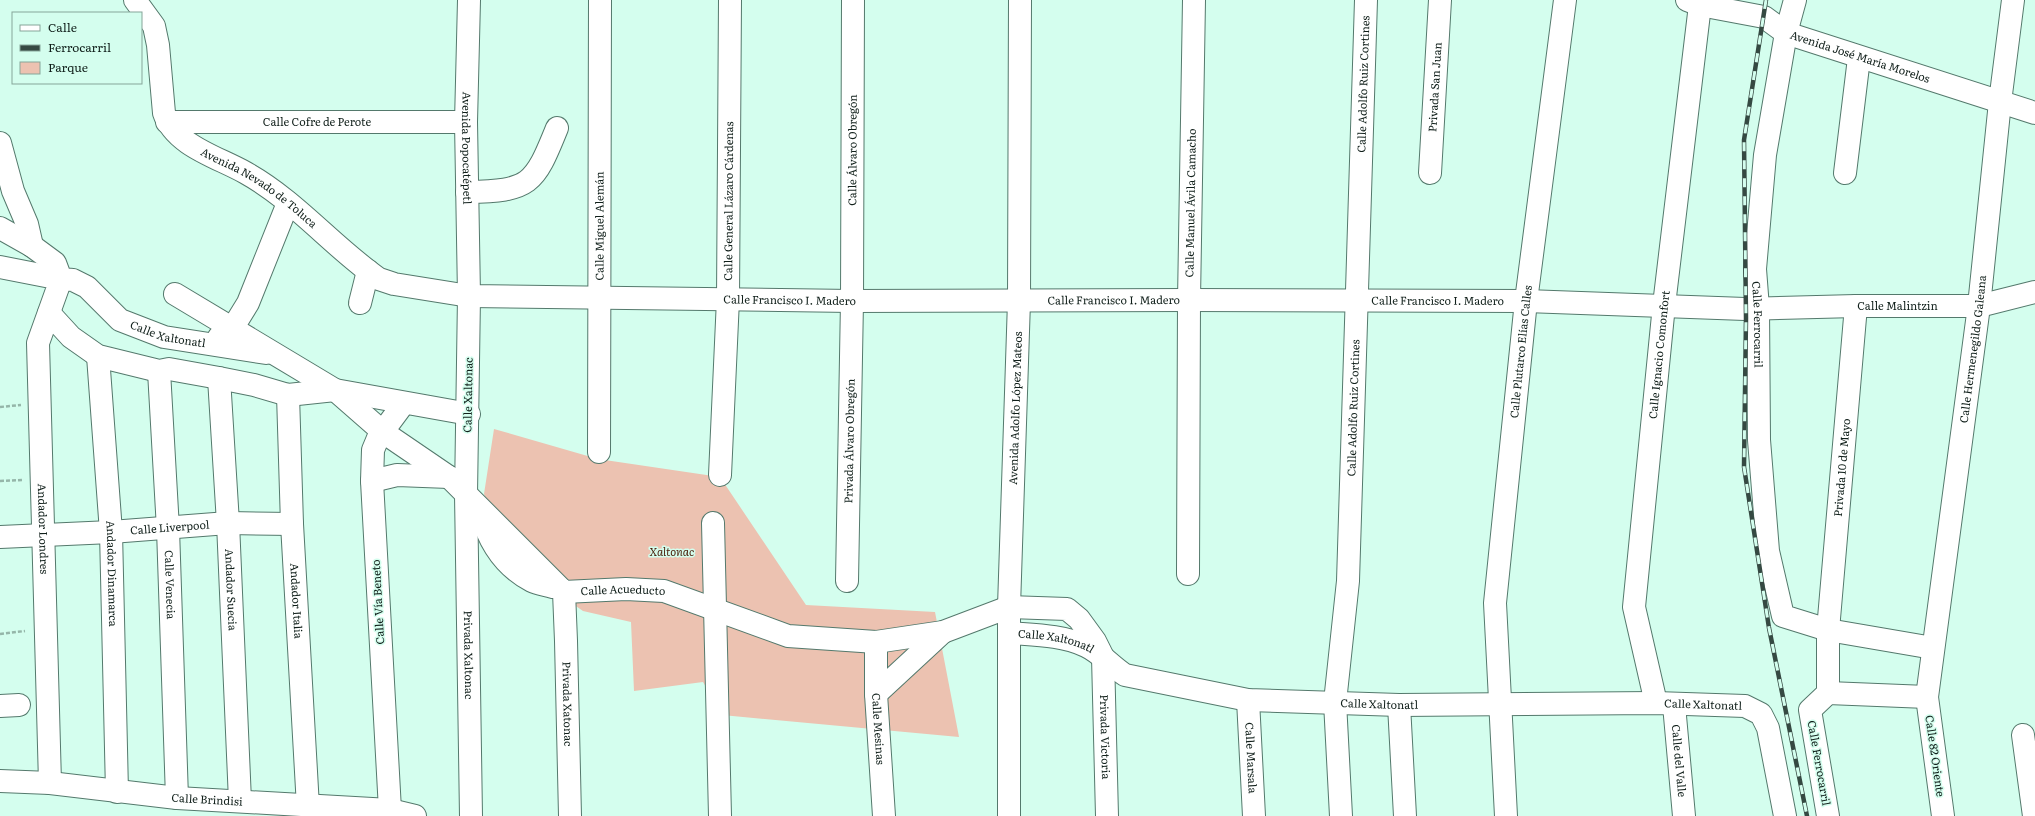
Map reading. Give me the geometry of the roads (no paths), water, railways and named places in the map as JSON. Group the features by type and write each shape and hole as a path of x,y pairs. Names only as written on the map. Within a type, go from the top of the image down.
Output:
{"street":[{"name":"Avenida Nevado de Toluca","path":"135,0 154,26 158,45 164,113 167,122 178,136 247,173 288,203 368,271 380,279 394,284 469,296"},
{"name":"Avenida Popocatépetl","path":"468,0 466,122 469,296"},
{"name":"Calle Miguel Alemán","path":"599,452 600,0"},
{"name":"Calle General Lázaro Cárdenas","path":"720,474 728,299 730,0"},
{"name":"Calle Álvaro Obregón","path":"852,301 853,0"},
{"name":"Avenida Adolfo López Mateos","path":"1009,816 1009,607 1019,301 1020,0"},
{"name":"Calle Manuel Ávila Camacho","path":"1188,574 1189,300 1194,0"},
{"name":"Calle Adolfo Ruiz Cortines","path":"1341,816 1335,702 1348,581 1366,0"},
{"name":"Privada San Juan","path":"1430,173 1440,0"},
{"name":"Calle Plutarco Elías Calles","path":"1506,816 1495,603 1526,301 1565,0"},
{"name":"Calle Ferrocarril","path":"1795,0 1786,33 1765,155 1755,269 1758,308 1759,440 1768,551 1783,616 1828,630"},
{"name":"Calle Hermenegildo Galeana","path":"1926,697 1979,306 2000,102 2013,0"},
{"name":"Avenida José María Morelos","path":"1694,3 1732,5 1764,17 1786,33 1859,58 2035,113"},
{"name":"Calle Ignacio Comonfort","path":"1665,704 1634,607 1694,3"},
{"path":"1845,173 1859,58"},
{"name":"Calle Cofre de Perote","path":"167,122 466,122"},
{"path":"467,192 490,192 517,188 531,178 542,165 557,128"},
{"path":"0,143 7,194 27,224 32,246"},
{"path":"164,370 232,329 248,303 288,203"},
{"path":"0,228 32,246 55,263 61,279"},
{"name":"Calle Xaltonatl","path":"0,268 74,280 87,287 120,320 164,337 205,345 277,355"},
{"path":"360,303 368,271"},
{"name":"Andador Londres","path":"50,783 38,343 61,279"},
{"name":"Calle Malintzin","path":"1758,308 1979,306 2035,292"},
{"name":"Calle Xaltonatl","path":"175,294 335,390 383,432"},
{"name":"Calle Francisco I. Madero","path":"469,296 852,301 1526,301 1758,308"},
{"name":"Calle Xaltonac","path":"469,296 469,414 472,500"},
{"name":"Privada Álvaro Obregón","path":"847,581 852,301"},
{"name":"Privada 10 de Mayo","path":"1828,693 1828,630 1856,306"},
{"name":"Calle Xaltonatl","path":"49,312 70,337 98,356 164,370 254,385 288,395 335,390 469,414"},
{"name":"Andador Dinamarca","path":"98,356 111,532 116,792"},
{"name":"Calle Venecia","path":"164,370 177,798"},
{"name":"Andador Suecia","path":"218,378 228,523 240,801"},
{"name":"Andador Italia","path":"288,395 292,524 308,807"},
{"name":"Calle Vía Beneto","path":"390,810 372,481 373,450 383,432 404,403"},
{"path":"383,432 449,477 562,591"},
{"path":"372,481 397,475 449,477"},
{"name":"Privada Xaltonac","path":"471,816 472,500"},
{"path":"713,522 720,816"},
{"name":"Calle Liverpool","path":"0,537 168,529 228,523 292,524"},
{"name":"Calle Acueducto","path":"562,591 626,589 664,591 788,636 876,642 943,632"},
{"name":"Privada Xatonac","path":"562,591 566,641 570,816"},
{"path":"876,694 943,632 1009,607 1067,609 1079,619 1095,641 1103,657"},
{"path":"1828,630 1932,648"},
{"name":"Calle Xaltonatl","path":"1010,633 1063,638 1086,646 1103,657 1109,664 1125,674 1248,700 1399,705 1665,704 1745,706 1761,714 1768,728 1785,816"},
{"name":"Calle Mesinas","path":"876,642 876,694 884,816"},
{"name":"Privada Victoria","path":"1103,657 1107,816"},
{"name":"Calle Ferrocarril","path":"1828,693 1810,710 1828,816"},
{"path":"1828,693 1926,697"},
{"name":"Calle 82 Oriente","path":"1926,697 1943,816"},
{"name":"Calle Marsala","path":"1248,700 1254,816"},
{"name":"Calle del Valle","path":"1665,704 1684,816"},
{"path":"1399,705 1405,816"},
{"path":"2023,735 2034,816"},
{"name":"Calle Brindisi","path":"0,781 50,783 177,798 240,801 308,807 390,810 414,816"}],"railway":[{"path":"1766,0 1744,140 1746,318 1744,467 1769,628 1807,816"}],"park label":[{"name":"Xaltonac","path":"672,552"}]}
